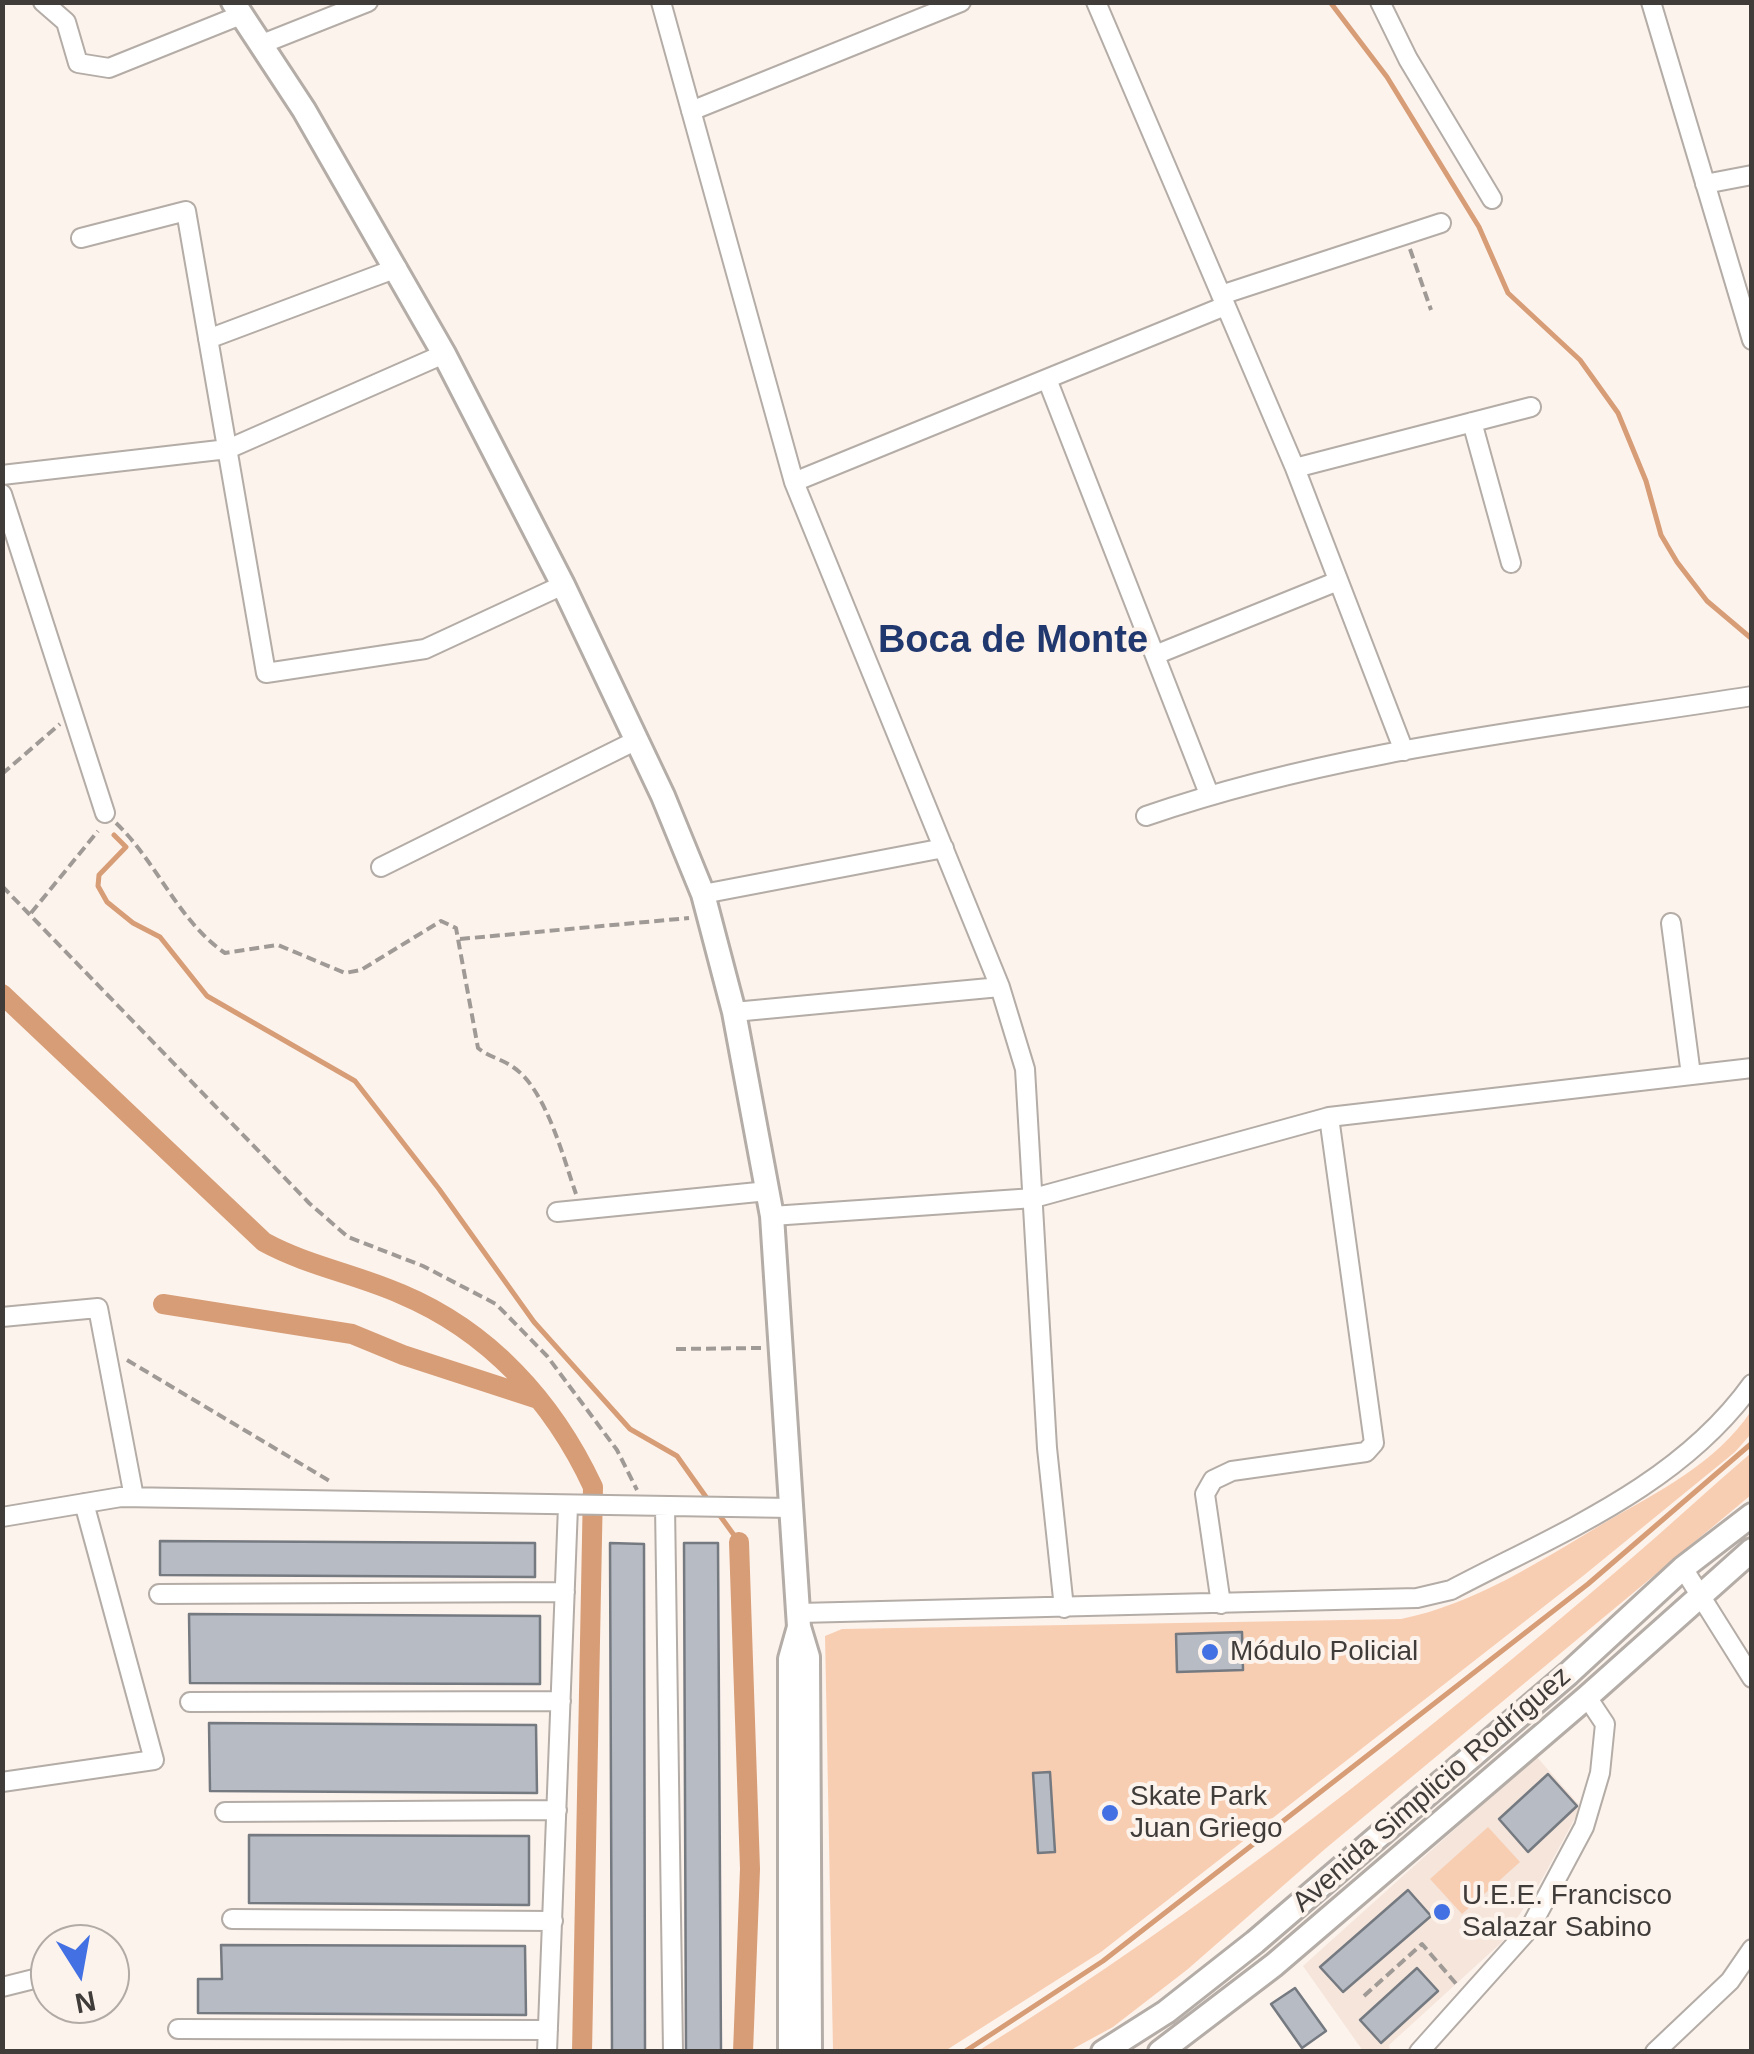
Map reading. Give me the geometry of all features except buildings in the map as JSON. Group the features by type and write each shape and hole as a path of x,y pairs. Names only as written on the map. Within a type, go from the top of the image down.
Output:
{"main road":[{"path":"237,9 397,268 444,354 636,740 710,916 734,1012 772,1216 799,1620 808,1657 810,2052"},
{"name":"Avenida Simplicio Rodríguez","path":"1103,2052 1166,2012 1255,1942 1568,1674 1684,1568 1752,1515"},
{"name":"Avenida Simplicio Rodríguez","path":"1160,2052 1274,1965 1588,1697 1752,1550"},
{"path":"790,2052 790,1659 799,1620"}],"street":[{"path":"43,2 66,22 78,63 109,68 237,9"},
{"path":"262,44 368,2"},
{"path":"661,2 794,482 1000,987 1025,1070 1047,1448 1064,1608"},
{"path":"691,112 961,2"},
{"path":"1096,2 1295,468 1404,751"},
{"path":"1380,2 1408,59 1492,199"},
{"path":"1651,2 1752,340"},
{"path":"1705,184 1752,176"},
{"path":"80,238 186,211 266,673 425,649 562,585"},
{"path":"794,482 1047,379 1223,301 1441,222"},
{"path":"208,338 397,268"},
{"path":"2,475 228,450 444,354"},
{"path":"1047,379 1209,794"},
{"path":"1295,468 1531,407"},
{"path":"1472,422 1511,563"},
{"path":"2,494 105,813"},
{"path":"1155,655 1338,580"},
{"path":"1146,816 1209,794 1404,751 1752,696"},
{"path":"381,867 636,740"},
{"path":"702,894 944,848"},
{"path":"1671,923 1691,1076"},
{"path":"734,1012 1000,987"},
{"path":"772,1216 1034,1198 1329,1117 1752,1068"},
{"path":"1221,1604 1206,1494 1213,1480 1232,1470 1366,1452 1374,1443 1329,1117"},
{"path":"557,1212 768,1192"},
{"path":"2,1317 98,1308 134,1497"},
{"path":"799,1620 1064,1608 1377,1602 1451,1590 1654,1481 1728,1417 1752,1384"},
{"path":"2,1518 134,1497 791,1508"},
{"path":"2,1782 154,1760 84,1503"},
{"path":"547,2052 568,1506"},
{"path":"648,1506 673,2052"},
{"path":"1684,1568 1752,1678"},
{"path":"159,1594 565,1592"},
{"path":"1419,2052 1530,1928 1584,1827 1600,1773 1605,1724 1588,1697"},
{"path":"190,1702 561,1701"},
{"path":"225,1812 557,1810"},
{"path":"232,1919 553,1921"},
{"path":"1656,2052 1730,1980 1752,1950"},
{"path":"2,1986 30,1980"},
{"path":"178,2029 548,2030"}],"path":[{"path":"1405,235 1431,310"},
{"path":"2,774 71,714"},
{"path":"30,914 102,827 105,813"},
{"path":"105,813 129,836 190,919 225,953 278,945 345,973 360,970 441,921 456,928 478,1048 494,1060 512,1066 537,1091 582,1210"},
{"path":"2,886 309,1203 348,1237 423,1266 496,1304 547,1356 616,1450 648,1506"},
{"path":"460,938 710,916"},
{"path":"106,1347 333,1482"},
{"path":"676,1348 780,1348"},
{"path":"1364,1996 1422,1944 1467,1998"}],"shaded area":[{"path":"1751,1411 1751,1434 1735,1452 1583,1576 1101,1952 945,2051 833,2051 825,1636 842,1629 1401,1619 1455,1603 1506,1580 1665,1488 1721,1446"},
{"path":"1751,1453 1751,1495 1325,1849 1188,1969 1113,2027 1069,2051 978,2051 1147,1940 1311,1820 1548,1629"},
{"name":"U.E.E. Francisco Salazar Sabino","path":"1536,1756 1581,1807 1541,1881 1502,1942 1389,2045 1390,2051 1363,2051 1303,1966"},
{"path":"1488,1827 1520,1862 1462,1914 1430,1879"}],"waterway":[{"path":"1330,2 1387,77 1479,227 1508,293 1580,360 1618,413 1646,481 1661,535 1677,562 1707,601 1752,639"},
{"path":"114,835 126,847 99,875 98,886 107,902 133,923 160,937 207,996 355,1081 439,1189 534,1322 630,1429 677,1456 711,1504"},
{"path":"2,994 264,1242 401,1294 462,1328 515,1372 538,1398 577,1456 593,1487 582,2052"},
{"path":"163,1304 352,1334 538,1399"},
{"path":"964,2052 1103,1961 1588,1584 1752,1443"},
{"path":"718,1513 739,1542"},
{"path":"739,1542 750,1869 743,2052"}],"place":[{"name":"Módulo Policial","path":"1210,1652"},
{"name":"Skate Park Juan Griego","path":"1110,1813"},
{"name":"U.E.E. Francisco Salazar Sabino","path":"1442,1912"}],"district":[{"name":"Boca de Monte","path":"1013,642"}]}
